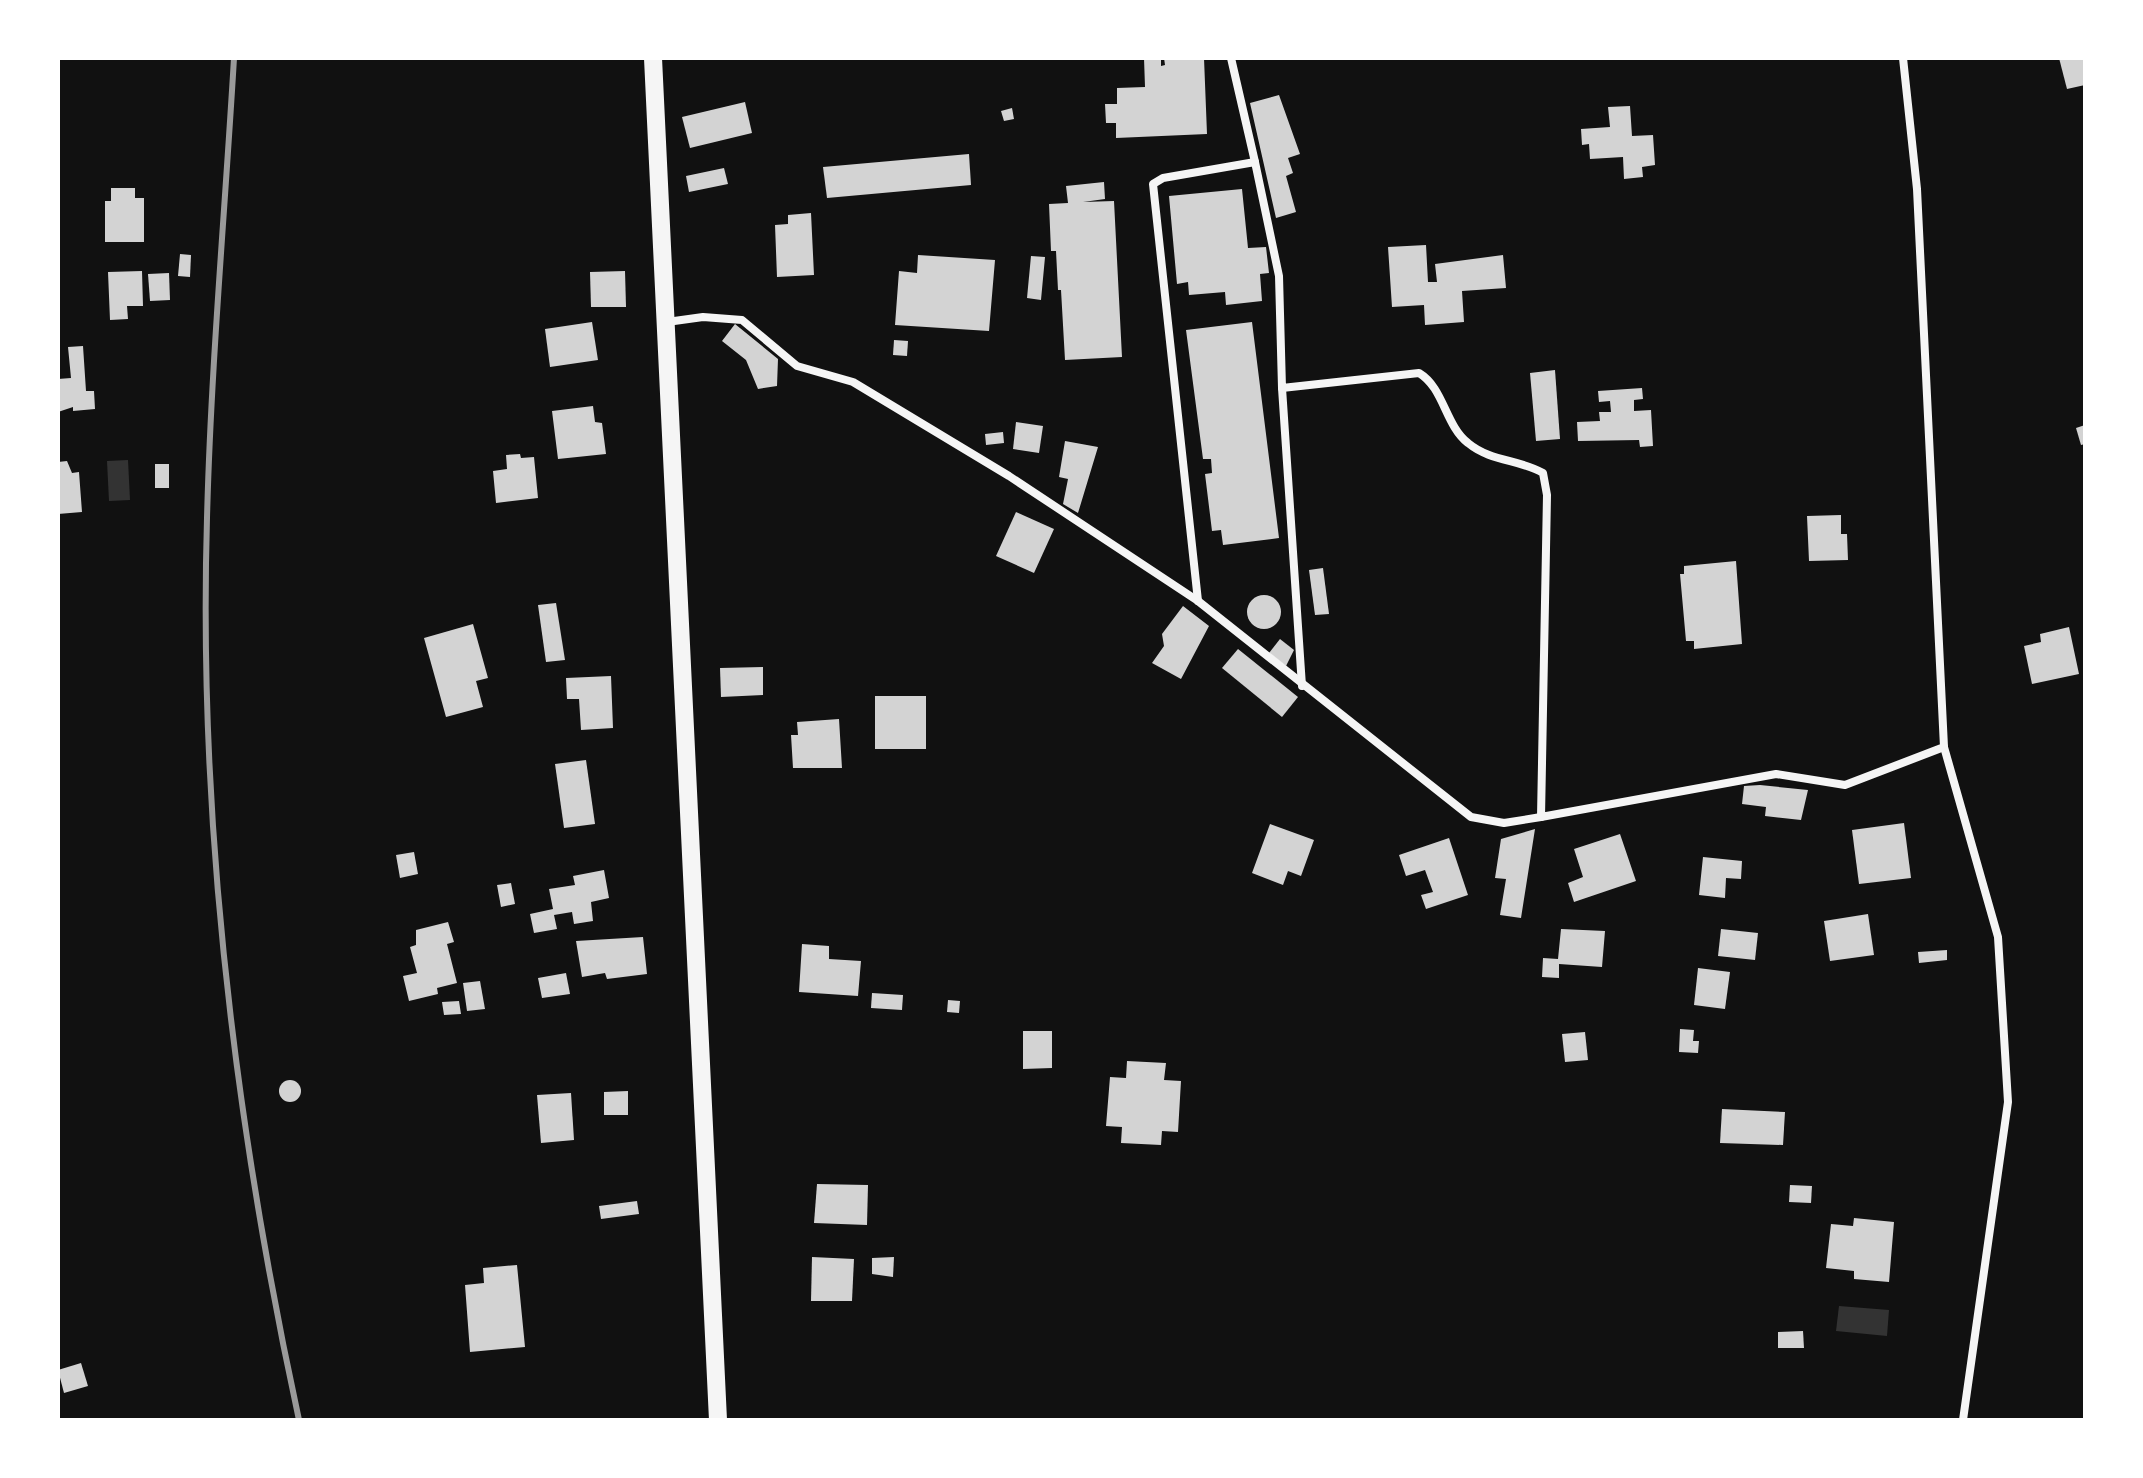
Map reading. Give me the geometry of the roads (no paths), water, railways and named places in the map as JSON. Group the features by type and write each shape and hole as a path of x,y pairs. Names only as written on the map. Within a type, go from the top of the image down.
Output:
{"main road":[{"path":"653,58 718,1420"}],"street":[{"path":"1231,58 1279,276 1282,388 1302,687"},
{"path":"1903,58 1917,189 1944,747 1998,937 2008,1102 1963,1420"},
{"path":"1198,601 1153,184 1163,178 1255,162"},
{"path":"667,322 703,317 742,320 797,366 853,382 1009,476 1198,601 1302,687 1471,817 1504,823 1776,774 1845,785 1944,747"},
{"path":"1282,388 1419,373 1430,379 1450,421 1466,442 1488,457 1543,473 1547,495 1541,817"}],"railway":[{"path":"234,58 209,461 206,632 209,745 215,859 239,1085 276,1309 299,1420"}]}
